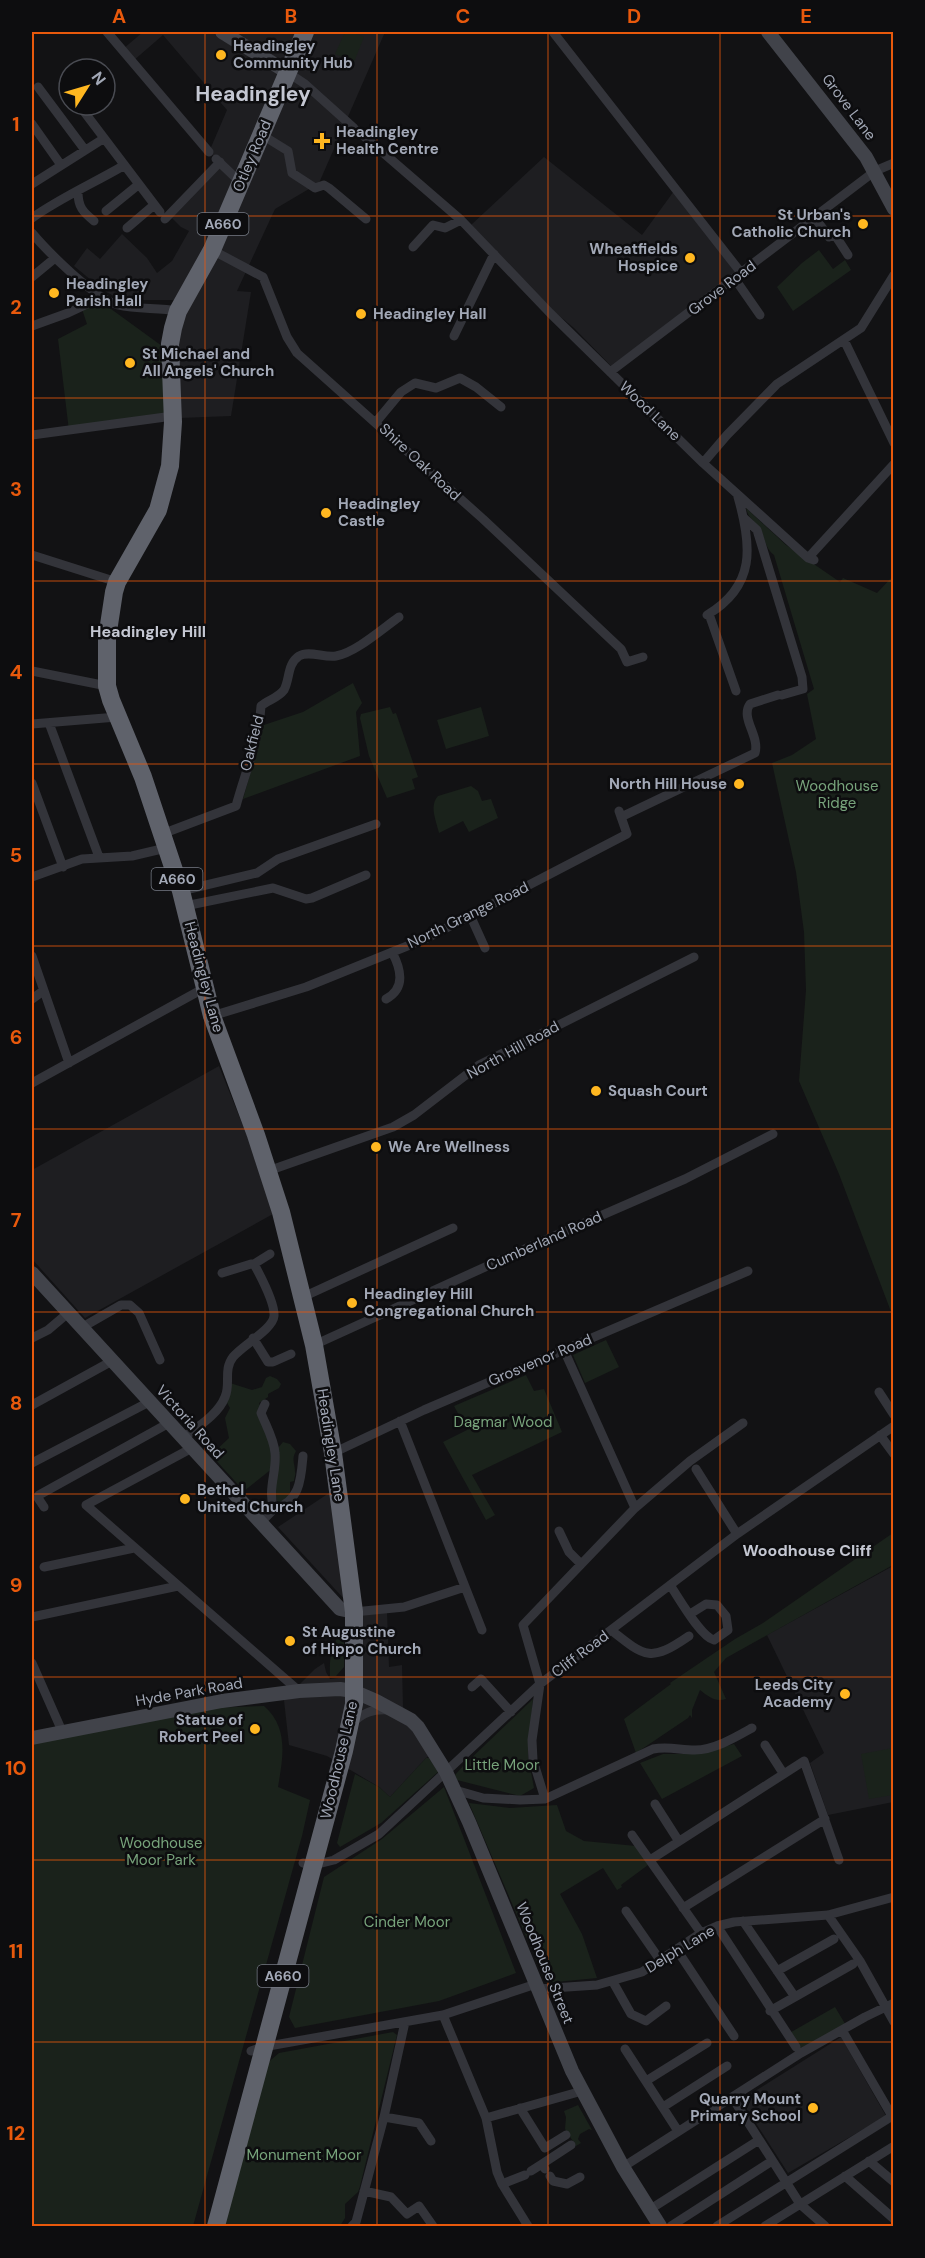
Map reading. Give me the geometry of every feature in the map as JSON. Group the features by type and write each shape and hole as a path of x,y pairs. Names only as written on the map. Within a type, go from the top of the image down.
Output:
{"highway":[{"name":"Otley Road","path":"178,311 212,250 306,32"},
{"name":"Headingley Lane","path":"178,311 171,339 173,449 165,494 159,510 117,582 107,638 108,686 117,717 143,777 183,899 212,1016 268,1171 303,1297 362,1611 353,1691"},
{"name":"Woodhouse Lane","path":"204,2226 349,1726 354,1704 353,1691"},
{"name":"Woodhouse Lane","path":"308,1864 331,1760 340,1736 347,1703 353,1691"},
{"name":"Woodhouse Lane","path":"216,2226 257,2049"}],"street":[{"path":"107,32 215,157 241,183"},
{"path":"222,32 287,72"},
{"path":"553,32 738,276 760,315"},
{"name":"Grove Lane","path":"768,32 803,74 875,171 894,209"},
{"name":"Wood Lane","path":"287,72 306,84 461,220 703,463 811,559 894,464"},
{"path":"38,87 85,150"},
{"path":"87,117 162,215"},
{"path":"32,124 61,165"},
{"path":"262,135 288,151 292,173 315,188 324,185 329,188 366,219"},
{"path":"32,184 103,139"},
{"path":"127,228 162,215 215,157"},
{"name":"Grove Road","path":"610,372 875,171 894,163"},
{"path":"32,219 63,198 123,166"},
{"path":"106,211 138,185"},
{"path":"78,192 78,204 94,221"},
{"path":"815,218 829,237 835,236 848,255"},
{"path":"413,247 433,225 445,228 461,220"},
{"path":"32,233 55,258 102,297 119,305 178,311"},
{"name":"Shire Oak Road","path":"212,250 263,277 287,337 297,353 376,422 621,649 627,662 643,657"},
{"path":"454,336 494,254"},
{"path":"32,277 55,258"},
{"path":"703,463 777,384 861,328 894,275"},
{"path":"32,326 102,297"},
{"path":"844,340 894,443"},
{"path":"376,422 401,392 415,383 436,387 460,378 476,387 501,407"},
{"path":"32,435 173,416"},
{"path":"735,691 708,615 729,599 741,580 749,549 738,496"},
{"name":"North Grange Road","path":"212,1016 306,987 427,938 627,834 620,814 755,753 757,745 747,708 750,704 802,689 802,677 757,530 744,518"},
{"path":"32,555 117,582"},
{"name":"Oakfield","path":"164,841 236,806 249,766 261,706 276,698 283,690 291,668 298,657 307,654 336,656 348,652 399,617"},
{"path":"32,670 108,686"},
{"path":"32,724 117,717"},
{"path":"49,723 99,857"},
{"path":"32,783 63,867"},
{"path":"183,899 257,873 278,859 376,824"},
{"path":"32,877 82,859 132,856 164,841"},
{"path":"183,899 273,888 306,899 366,875"},
{"path":"470,915 485,948"},
{"path":"386,999 398,990 400,983 397,961 392,952"},
{"path":"32,956 69,1063"},
{"name":"North Hill Road","path":"268,1171 393,1127 414,1115 479,1065 694,957"},
{"path":"32,1083 206,989"},
{"path":"32,999 43,992"},
{"name":"Cumberland Road","path":"314,1346 520,1251 685,1179 773,1134"},
{"path":"303,1297 453,1228"},
{"path":"222,1273 254,1264 270,1254"},
{"path":"254,1264 274,1310 274,1318 271,1325 253,1338 228,1365 227,1395 217,1410 187,1443 86,1505 299,1691"},
{"name":"Grosvenor Road","path":"333,1453 400,1420 748,1271"},
{"name":"Victoria Road","path":"32,1273 340,1609 362,1611"},
{"path":"81,1328 121,1305 130,1305 139,1313 160,1360"},
{"path":"32,1338 48,1330 68,1313"},
{"path":"253,1338 268,1362 291,1354"},
{"path":"564,1350 635,1508"},
{"path":"32,1405 111,1361"},
{"path":"879,1392 894,1415"},
{"path":"32,1463 149,1402"},
{"path":"265,1404 261,1413 275,1450 274,1474 270,1490 270,1499 274,1509"},
{"path":"400,1420 482,1630"},
{"path":"44,1507 38,1498 39,1495 169,1423"},
{"path":"545,1799 533,1760 532,1740 540,1684 523,1625 635,1508 690,1461 743,1424"},
{"name":"Cliff Road","path":"308,1864 334,1860 379,1834 540,1684 737,1534 894,1426"},
{"path":"880,1435 894,1454"},
{"path":"260,1523 274,1509 286,1504 300,1487 303,1456"},
{"path":"696,1469 737,1534"},
{"path":"559,1531 569,1552 581,1564"},
{"path":"44,1568 134,1548"},
{"path":"670,1585 690,1614"},
{"path":"32,1617 178,1586"},
{"path":"362,1611 404,1607 465,1587"},
{"path":"611,1630 631,1646 651,1655 668,1651 689,1636"},
{"path":"32,1663 62,1731"},
{"path":"472,1687 481,1679 511,1712"},
{"name":"Hyde Park Road","path":"32,1738 222,1701 299,1691 340,1689 353,1691"},
{"name":"Woodhouse Street","path":"353,1691 402,1714 418,1727 446,1772 582,2091 623,2168 660,2226"},
{"path":"349,1726 362,1715 376,1709 402,1714"},
{"path":"454,1790 483,1798 545,1799 653,1749 665,1746 704,1749 752,1728"},
{"path":"765,1745 783,1773"},
{"path":"650,1860 804,1761 839,1860"},
{"path":"655,1804 678,1840"},
{"path":"683,1908 825,1819"},
{"path":"632,1835 701,1933"},
{"name":"Delph Lane","path":"257,2049 443,2014 537,1987 597,1985 613,1982 642,1972 701,1933 717,1926 743,1921 828,1915 894,1897"},
{"path":"626,1911 660,1960"},
{"path":"828,1915 890,2005 894,2022"},
{"path":"743,1921 795,1997"},
{"path":"717,1926 770,2011 796,2047"},
{"path":"777,1971 834,1939"},
{"path":"676,1950 734,2036"},
{"path":"770,2011 853,1964"},
{"path":"613,1982 631,2014 646,2021 666,2006"},
{"path":"623,2168 801,2053 890,2005"},
{"path":"443,2014 486,2118 497,2172 528,2226"},
{"path":"355,2225 384,2117 405,2022"},
{"path":"717,2226 893,2116 842,2030"},
{"path":"646,2081 707,2043"},
{"path":"625,2049 678,2131"},
{"path":"663,2107 727,2066"},
{"path":"486,2118 582,2091"},
{"path":"732,2097 800,2204 825,2226"},
{"path":"520,2108 545,2148 566,2135"},
{"path":"384,2117 419,2123 431,2141"},
{"path":"650,2210 759,2140"},
{"path":"502,2184 528,2173 546,2170 571,2145"},
{"path":"765,2226 892,2148"},
{"path":"869,2161 894,2182"},
{"path":"671,2226 772,2162"},
{"path":"546,2170 553,2181 567,2184 580,2177"},
{"path":"845,2176 892,2213"},
{"path":"364,2191 391,2197 407,2214 419,2206 433,2226"},
{"path":"777,2218 786,2226"}],"shaded area":[{"path":"143,32 212,32 223,41 233,32 385,32 319,183 275,209 237,291 251,292 231,416 180,418 176,300 121,300 103,290 74,266 87,248 100,259 122,234 147,258 157,273 172,261 189,231 181,227 169,215 220,162 209,152 227,110 163,35 133,61 123,49"},
{"path":"544,157 642,235 674,191 736,273 611,366 574,328 551,309 471,225"},
{"path":"219,1066 254,1153 273,1214 85,1318 32,1259 32,1170"},
{"path":"332,1491 345,1600 278,1527"},
{"name":"Leeds City Academy","path":"893,1566 893,1802 828,1815 810,1763 824,1753 767,1635"},
{"path":"387,1612 389,1667 402,1665 403,1707 435,1753 426,1758 390,1797 379,1787 327,1756 289,1745 284,1700 324,1663 330,1679 361,1675 361,1615"},
{"name":"Quarry Mount Primary School","path":"841,2037 886,2116 788,2173 741,2100"}],"green space":[{"path":"345,32 364,37 354,62 335,54"},
{"path":"819,250 833,269 845,260 851,270 793,311 777,287"},
{"path":"100,301 162,346 165,417 69,431 58,339 87,324 82,309"},
{"name":"Woodhouse Ridge","path":"746,508 786,545 840,582 843,578 877,593 893,576 893,1317 839,1174 799,1081 806,990 804,932 796,872 772,763 792,755 816,739 807,694 814,689 774,555"},
{"path":"353,683 362,703 356,712 360,756 243,799 263,729 261,726 303,712"},
{"path":"390,707 393,714 396,713 418,777 412,779 415,789 387,798 369,756 360,718 361,714"},
{"path":"481,707 489,736 446,749 437,720"},
{"path":"471,786 478,791 482,801 491,799 498,818 469,832 463,821 439,833 435,818 435,800 438,796"},
{"path":"606,1340 619,1367 585,1383 573,1355"},
{"name":"Dagmar Wood","path":"526,1375 534,1391 544,1389 562,1432 472,1475 495,1515 486,1520 443,1442 467,1430 454,1406"},
{"path":"270,1376 281,1384 259,1403 278,1448 283,1442 290,1444 296,1451 293,1459 295,1475 294,1481 290,1482 290,1496 281,1503 277,1501 275,1491 278,1464 244,1491 211,1455 229,1438 225,1418 230,1408 226,1401 230,1383 252,1390 262,1387 266,1378"},
{"path":"893,1533 893,1565 726,1658 714,1672 726,1699 709,1697 700,1690 692,1710 692,1718 690,1715 636,1753 624,1719 670,1683 763,1623"},
{"path":"342,1629 344,1667 336,1676 330,1676 332,1651"},
{"name":"Little Moor","path":"533,1699 528,1756 534,1788 520,1796 457,1780 455,1775 463,1766"},
{"name":"Woodhouse Moor Park","path":"264,1706 272,1715 281,1733 282,1754 278,1787 310,1800 302,1836 193,2226 32,2226 32,1743 210,1708"},
{"path":"734,1744 742,1756 662,1799 640,1763 663,1754 698,1754"},
{"path":"893,1748 893,1795 869,1799 861,1754"},
{"path":"426,1758 429,1758 438,1772 381,1823 340,1847 337,1843 355,1774 379,1787 390,1797"},
{"name":"Cinder Moor","path":"444,1787 516,1973 439,2001 295,2028 289,2017 324,1877 382,1839"},
{"path":"469,1803 510,1808 557,1805 566,1831 584,1841 636,1846 648,1865 621,1885 622,1887 617,1890 603,1868 560,1894 582,1934 597,1978 546,1983"},
{"path":"835,2007 847,2027 801,2053 786,2035"},
{"name":"Monument Moor","path":"393,2032 397,2035 360,2186 358,2192 345,2204 345,2218 340,2226 220,2226 264,2066 279,2053"},
{"path":"578,2105 592,2130 589,2129 580,2134 578,2139 581,2143 576,2146 565,2129 564,2111"}],"place":[{"name":"Headingley Community Hub","path":"221,55"},
{"name":"Headingley Health Centre","path":"322,141"},
{"name":"St Urban's Catholic Church","path":"863,224"},
{"name":"Wheatfields Hospice","path":"690,258"},
{"name":"Headingley Parish Hall","path":"54,293"},
{"name":"Headingley Hall","path":"361,314"},
{"name":"St Michael and All Angels' Church","path":"130,363"},
{"name":"Headingley Castle","path":"326,513"},
{"name":"North Hill House","path":"739,784"},
{"name":"Squash Court","path":"596,1091"},
{"name":"We Are Wellness","path":"376,1147"},
{"name":"Headingley Hill Congregational Church","path":"352,1303"},
{"name":"Bethel United Church","path":"185,1499"},
{"name":"St Augustine of Hippo Church","path":"290,1641"},
{"name":"Leeds City Academy","path":"845,1694"},
{"name":"Statue of Robert Peel","path":"255,1729"},
{"name":"Quarry Mount Primary School","path":"813,2108"}],"district":[{"name":"Headingley","path":"253,94"},
{"name":"Headingley Hill","path":"148,631"},
{"name":"Woodhouse Cliff","path":"807,1550"}]}
